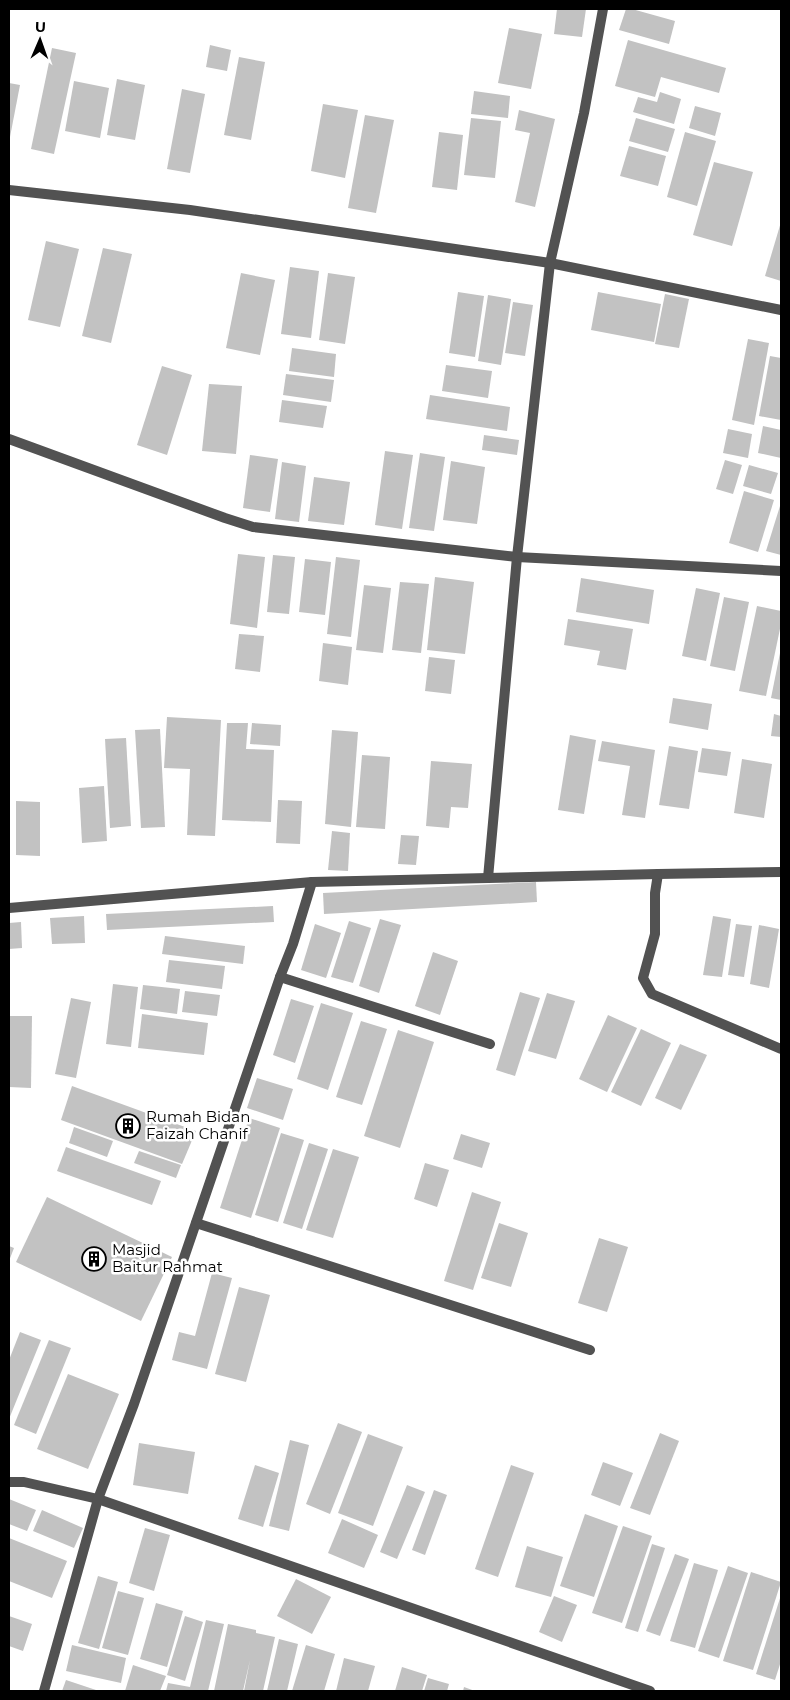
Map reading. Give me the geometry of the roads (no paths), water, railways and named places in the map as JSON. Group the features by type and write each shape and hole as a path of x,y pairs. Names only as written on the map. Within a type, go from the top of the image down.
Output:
{"street":[{"path":"488,878 517,557 550,263 584,113 603,9"},
{"path":"9,190 190,210 550,263 781,310"},
{"path":"9,439 253,527 517,557 781,571"},
{"path":"9,908 312,882 781,872"},
{"path":"658,874 655,894 655,934 643,978 652,994 781,1048"},
{"path":"44,1691 98,1500 134,1404 280,977 294,944 312,882"},
{"path":"280,977 490,1044"},
{"path":"196,1223 590,1350"},
{"path":"9,1482 24,1482 98,1500 650,1691"}],"place":[{"name":"Rumah Bidan Faizah Chanif","path":"128,1126"},
{"name":"Masjid Baitur Rahmat","path":"94,1259"}]}
